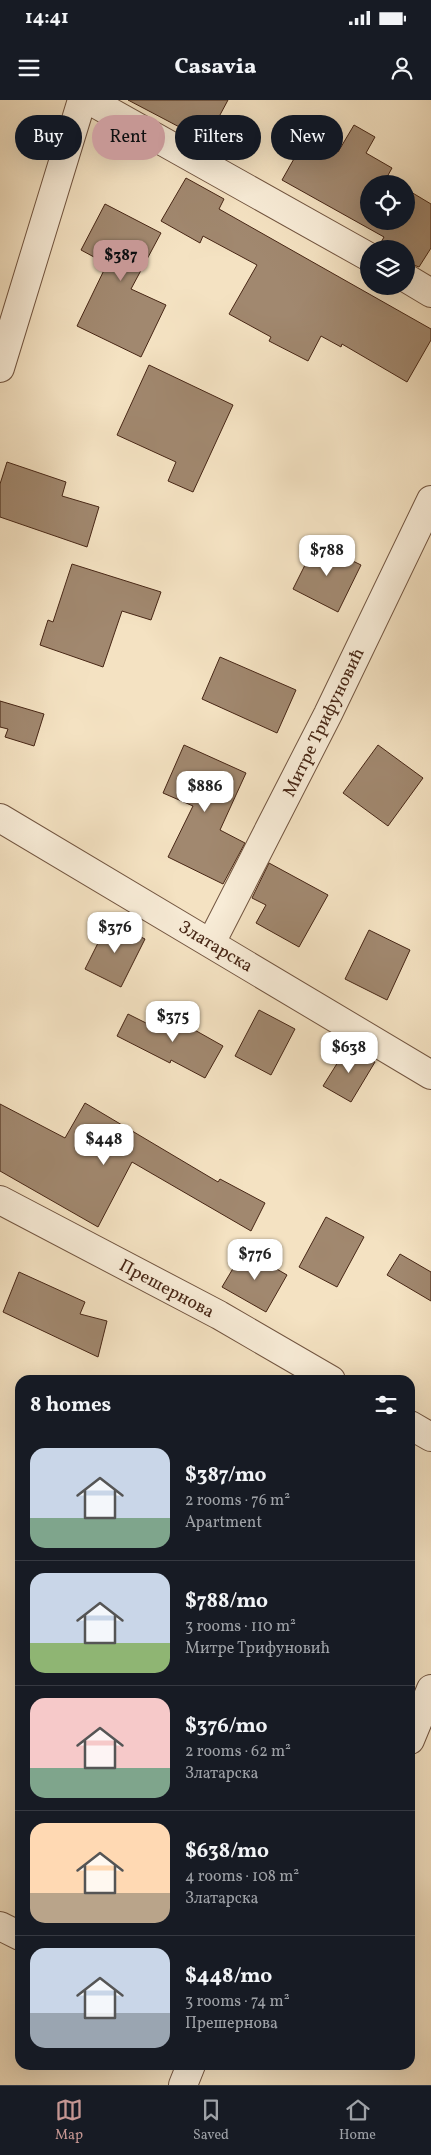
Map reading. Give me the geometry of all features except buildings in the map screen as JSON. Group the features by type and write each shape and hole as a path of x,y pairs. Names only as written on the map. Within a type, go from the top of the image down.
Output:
{"street":[{"path":"0,368 82,100"},
{"path":"89,100 360,252"},
{"path":"415,283 431,293"},
{"name":"Митре Трифуновић","path":"211,943 328,714 431,500"},
{"name":"Златарска","path":"0,818 431,1075"},
{"name":"Прешернова","path":"0,1200 218,1315 322,1375"},
{"path":"415,1428 431,1438"},
{"path":"415,1728 431,1689"},
{"path":"0,1926 15,1934"},
{"path":"183,2085 189,2070"}]}
